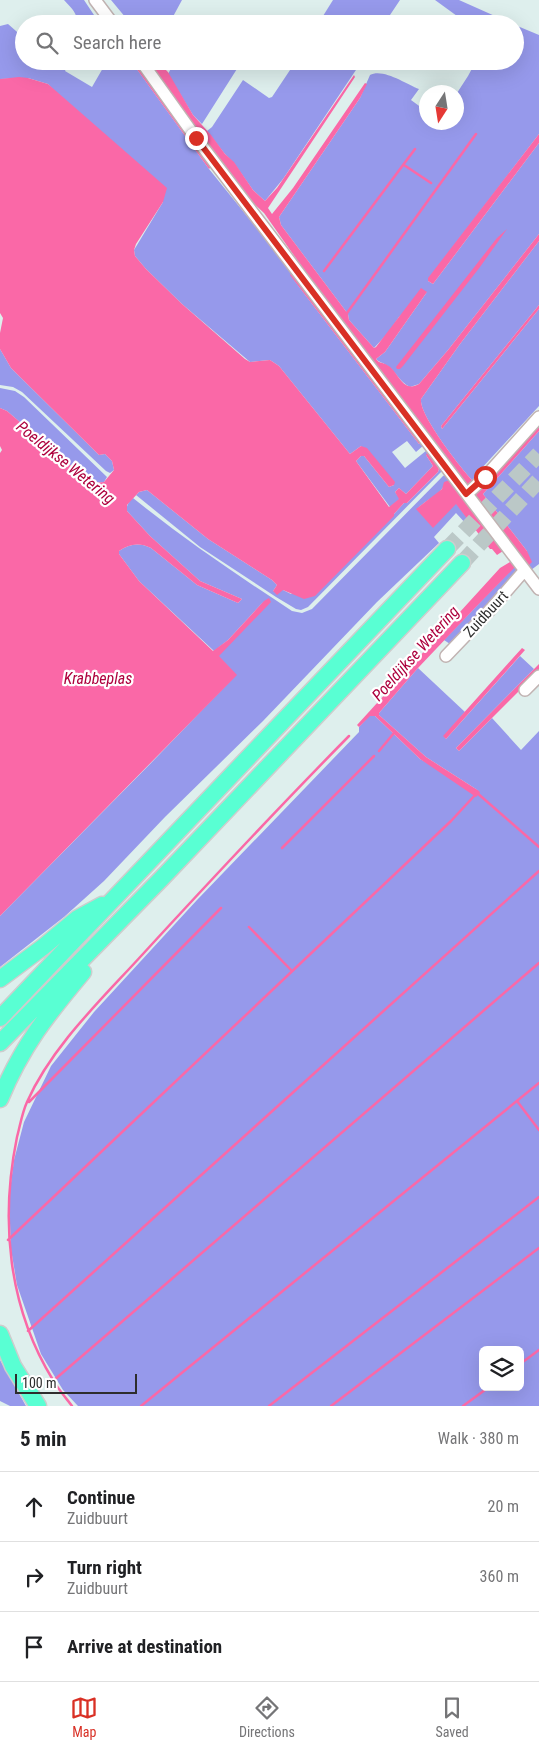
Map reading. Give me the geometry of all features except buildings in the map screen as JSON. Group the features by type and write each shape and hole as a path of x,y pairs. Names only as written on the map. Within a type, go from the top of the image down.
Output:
{"highway":[{"path":"0,1018 448,549"},
{"path":"0,1043 162,878 462,563"},
{"path":"0,1099 21,1054 48,1014 162,878"},
{"path":"0,979 78,918 115,898"},
{"path":"0,1334 13,1366 38,1406"}],"street":[{"path":"95,0 106,15"},
{"path":"147,70 196,138 539,589"},
{"path":"466,494 485,477 539,417"},
{"name":"Zuidbuurt","path":"446,656 524,571"},
{"path":"525,690 539,676"}],"shaded area":[{"path":"64,0 84,0 94,15 76,15"},
{"path":"111,0 182,0 174,15 124,15"},
{"path":"333,0 400,0 390,15 324,15"},
{"path":"435,0 459,0 493,15 456,15"},
{"path":"8,24 15,30 15,70 66,70 92,87 102,70 138,70 209,169 268,242 424,445 416,452 407,441 392,452 405,468 427,450 443,470 308,607 301,610 296,609 276,597 200,547 136,495 147,490 208,539 272,580 277,585 273,591 283,590 291,594 394,514 404,503 407,503 438,472 439,469 432,457 426,455 433,466 406,494 399,488 395,492 400,499 390,507 356,461 361,456 364,456 389,487 394,485 361,446 350,454 279,366 270,360 250,362 182,304 135,256 134,250 163,202 48,84 28,78 0,79 0,26","holes":["290,275 421,442 419,444"]},
{"path":"524,29 539,35 539,134 428,281 433,284 539,143 539,234 448,350 419,384 410,387 392,369 376,359 385,352 427,292 399,317 374,348 349,320 348,314 281,225 279,217 360,98 370,75 375,73 388,75 419,89 411,100 419,106 419,130 464,130 464,85 462,85 471,70 524,70"},
{"path":"170,70 236,70 202,124 193,115 168,74"},
{"path":"290,70 356,70 283,179 265,201 253,190 234,163 207,131 212,127 243,80 269,98 272,97"},
{"path":"539,241 539,305 441,426 442,429 539,309 539,406 480,470 481,474 468,488 465,484 473,481 433,429 422,407 421,399 460,344"},
{"path":"0,349 11,368 99,455 105,454 112,461 114,470 110,473 106,471 22,392 13,387 0,385"},
{"path":"0,388 15,391 24,397 107,477 104,482 94,483 83,476 7,411 0,408"},
{"path":"539,431 539,564 531,570 473,497 474,491 486,478 475,495 528,566 527,551 483,494"},
{"path":"446,474 480,519 479,521 444,486 438,493 420,506 417,509 456,503 473,526 468,526 456,513 434,537 439,543 377,602 263,721 165,817 104,881 64,917 0,967 0,916 236,675 218,656 264,601 228,640 214,651 139,581 119,554 119,551 134,545 147,546 197,585 238,603 242,599 200,581 150,536 127,511 127,505 130,501 133,498 231,570 292,611 302,613 312,609"},
{"path":"511,559 521,571 450,644 444,640 514,567 510,562"},
{"path":"520,656 534,669 456,748 459,751 492,718 521,750 539,731 539,1406 78,1406 63,1390 41,1354 17,1285 11,1249 9,1198 14,1160 24,1122 51,1066 94,1012 197,900 359,732 359,727 370,715 375,716 420,759 479,791 426,757 379,715 418,668 465,712 444,736 446,739"},
{"path":"0,1360 26,1406 10,1406 0,1401"}],"water":[{"path":"138,70 141,70 211,167 209,169"},
{"path":"153,70 166,70 168,72 193,115 225,154 234,162 253,190 265,201 277,188 354,75 355,77 268,208 272,214 293,188 365,83 367,84 360,98 279,217 281,225 348,314 349,320 374,348 421,288 427,292 385,352 376,359 391,368 404,384 408,386 419,384 539,234 539,241 460,344 421,399 422,407 433,429 473,481 467,486 352,338 264,213 252,202 210,149"},
{"name":"Krabbeplas","path":"19,77 48,84 167,188 163,202 136,244 135,256 182,304 245,359 250,362 270,360 279,366 350,454 361,446 367,448 395,482 394,485 389,487 364,456 361,456 356,461 389,507 399,499 395,492 399,488 406,494 433,466 426,455 427,453 432,457 439,469 315,596 304,599 283,590 277,595 273,591 277,585 272,580 208,539 147,490 139,492 127,505 127,511 150,536 200,581 242,599 238,603 197,585 147,546 134,545 119,551 119,554 139,581 213,651 228,640 264,601 269,598 271,602 219,656 237,675 0,916 0,453 2,450 0,446 0,408 7,411 83,476 94,483 104,482 114,470 112,461 105,454 99,455 11,368 0,349 0,333 3,318 0,313 0,79"},
{"path":"539,134 539,143 433,284 428,281 428,278"},
{"path":"507,229 403,366 397,369 396,367 497,238"},
{"path":"292,273 421,443 419,444 290,275"},
{"path":"539,305 539,309 442,429 441,426"},
{"path":"539,423 539,431 483,494 527,551 532,562 528,566 475,495"},
{"path":"450,480 503,551 497,555 490,549 456,504 433,528 416,509 442,489 444,482"},
{"path":"510,562 515,567 418,668 379,713 426,757 479,791 480,793 476,797 420,759 375,716 370,716 359,727 357,725 500,568"},
{"path":"522,648 525,650 446,739 443,736"},
{"path":"539,664 539,671 459,751 456,748"}],"waterway":[{"path":"347,313 476,134"},
{"path":"324,271 415,149"},
{"path":"404,165 431,183"},
{"path":"379,751 394,733"},
{"path":"72,1406 55,1383 38,1352 26,1323 17,1293 12,1262 9,1200 17,1137 25,1106 37,1081 78,1024 244,845 349,736"},
{"path":"282,848 374,756"},
{"name":"Poeldijkse Wetering","path":"476,792 539,847"},
{"path":"8,1240 451,821 476,794"},
{"path":"28,1331 539,871"},
{"path":"29,1102 221,908"},
{"path":"249,927 292,971"},
{"path":"53,1381 539,963"},
{"path":"141,1406 539,1083"},
{"path":"517,1101 539,1130"},
{"path":"269,1406 539,1197"},
{"path":"331,1406 539,1248"},
{"path":"524,1361 539,1350"},
{"path":"463,1406 484,1391"}],"tunnel":[{"path":"447,549 539,454"},
{"path":"462,563 539,480"}],"route":[{"path":"196,138 449,469 466,494 485,477"}]}
